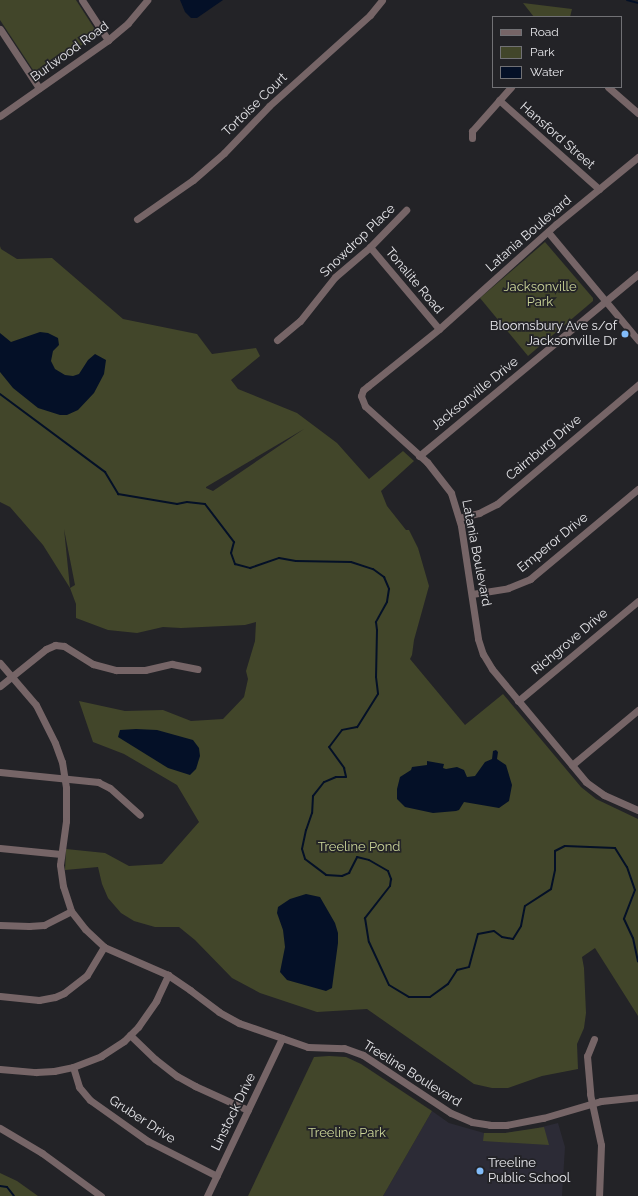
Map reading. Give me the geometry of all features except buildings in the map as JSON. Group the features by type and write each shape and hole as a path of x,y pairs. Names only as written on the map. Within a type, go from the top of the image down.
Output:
{"street":[{"path":"82,0 108,40"},
{"name":"Burlwood Road","path":"0,116 108,40 128,23 147,0"},
{"name":"Tortoise Court","path":"137,218 193,180 269,106 370,14 382,0"},
{"path":"0,29 39,88"},
{"path":"472,138 472,130 510,88"},
{"path":"609,88 638,113"},
{"name":"Hansford Street","path":"498,100 599,189"},
{"name":"Latania Boulevard","path":"638,157 548,232 439,329 363,390 361,396 365,406 420,456 447,487 454,500 459,518 478,639 483,654 492,669 572,765 596,790 638,810"},
{"name":"Snowdrop Place","path":"276,340 300,321 335,277 370,247 406,210"},
{"path":"548,232 638,340"},
{"name":"Tonalite Road","path":"370,247 439,329"},
{"name":"Jacksonville Drive","path":"420,456 638,274"},
{"name":"Cairnburg Drive","path":"459,518 478,513 497,504 638,385"},
{"name":"Emperor Drive","path":"472,594 508,588 530,579 638,489"},
{"name":"Richgrove Drive","path":"518,701 638,601"},
{"path":"0,686 46,649 55,645 64,646 93,664 116,670 136,671 172,664 198,669"},
{"name":"Treeline Boulevard","path":"0,663 36,705 46,722 59,752 64,778 67,814 60,854 61,880 71,911 88,933 104,947 168,975 225,1016 308,1047 338,1048 356,1051 370,1058 451,1114 472,1122 490,1125 506,1125 543,1118 613,1099 638,1097"},
{"path":"572,765 638,710"},
{"path":"0,772 92,780 105,784 140,816"},
{"path":"0,848 60,854"},
{"path":"0,925 44,925 71,911"},
{"path":"0,996 39,1000 55,997 64,993 87,975 104,947"},
{"path":"0,1069 36,1072 73,1067 101,1056 130,1035 148,1013 168,975"},
{"path":"130,1035 155,1059 178,1076 195,1086 248,1110"},
{"name":"Linstock Drive","path":"208,1196 282,1038"},
{"path":"594,1039 587,1056 592,1104 601,1145 600,1196"},
{"name":"Gruber Drive","path":"73,1067 82,1091 101,1108 148,1142 217,1176"},
{"path":"0,1128 42,1153 100,1196"}],"shaded area":[{"name":"Treeline Public School","path":"432,1111 449,1123 484,1133 505,1133 534,1129 558,1123 565,1147 562,1196 383,1196"}],"green space":[{"path":"0,0 76,0 98,34 37,76 0,20"},
{"path":"523,3 572,9 570,16 533,16"},
{"name":"Jacksonville Park","path":"545,242 593,298 593,301 528,356 480,298"},
{"name":"Treeline Pond","path":"0,246 1,249 17,259 52,258 123,319 197,334 212,354 256,348 260,356 231,380 238,389 297,413 337,443 369,479 403,451 414,461 381,491 387,506 406,530 409,530 418,548 429,586 410,659 465,725 503,694 581,787 596,799 638,819 638,1016 595,948 582,957 584,968 586,1013 584,1028 577,1044 578,1069 542,1076 508,1088 492,1088 474,1084 367,1009 317,1012 260,993 232,978 195,940 179,927 155,927 134,921 121,913 108,898 102,884 98,867 65,870 66,849 105,853 129,866 162,864 199,822 177,785 124,754 93,742 79,701 125,711 163,710 191,721 223,719 244,697 248,679 246,671 255,641 256,622 245,625 181,628 163,627 137,633 108,630 76,618 76,604 70,588 43,545 10,507 0,502","holes":["304,429 213,491 206,488 206,487","64,529 75,585 70,588"]},
{"name":"Treeline Park","path":"314,1057 346,1057 361,1064 432,1111 383,1196 248,1196"},
{"path":"544,1127 549,1145 483,1141 484,1133 505,1133"},
{"path":"0,1173 17,1181 38,1196 0,1196"}],"water":[{"path":"180,0 223,0 197,18 191,18 185,12"},
{"path":"40,332 48,333 58,338 59,345 53,351 51,361 55,369 65,375 73,376 79,374 88,360 95,354 106,360 104,374 94,393 78,410 67,415 60,415 38,408 13,388 0,372 0,333 11,342"},
{"path":"120,730 157,730 193,740 199,748 200,756 196,769 190,775 168,768 118,737"},
{"path":"496,750 498,752 497,759 506,765 512,785 509,801 499,808 464,802 459,810 433,813 405,807 397,799 397,789 400,777 411,770 412,767 427,765 427,761 444,764 443,768 446,769 457,767 464,770 467,777 475,776 485,762 492,759 493,751"},
{"path":"306,894 320,897 335,923 338,933 332,988 326,991 287,980 280,972 285,947 283,930 277,913 278,907 290,899"}],"waterway":[{"path":"627,0 638,3"},
{"path":"0,394 105,472 118,494 177,504 187,502 205,504 234,542 231,553 235,564 250,568 279,558 296,561 351,562 373,569 384,577 389,589 387,602 376,622 376,677 378,694 357,727 342,730 329,747 344,768 346,777 336,777 324,782 313,796 312,813 306,830 302,849 305,859 326,875 342,876 349,873 357,857 369,860 388,871 391,879 390,886 365,918 369,942 389,985 409,997 430,997 448,984 457,970 469,967 478,934 494,931 502,937 513,939 521,926 525,906 551,889 555,870 555,851 565,846 615,848 627,867 635,890 624,919 633,938 638,961"},
{"path":"0,1186 7,1187 14,1196"}],"place":[{"name":"Bloomsbury Ave s/of Jacksonville Dr","path":"625,334"},
{"name":"Treeline Public School","path":"480,1171"}]}
